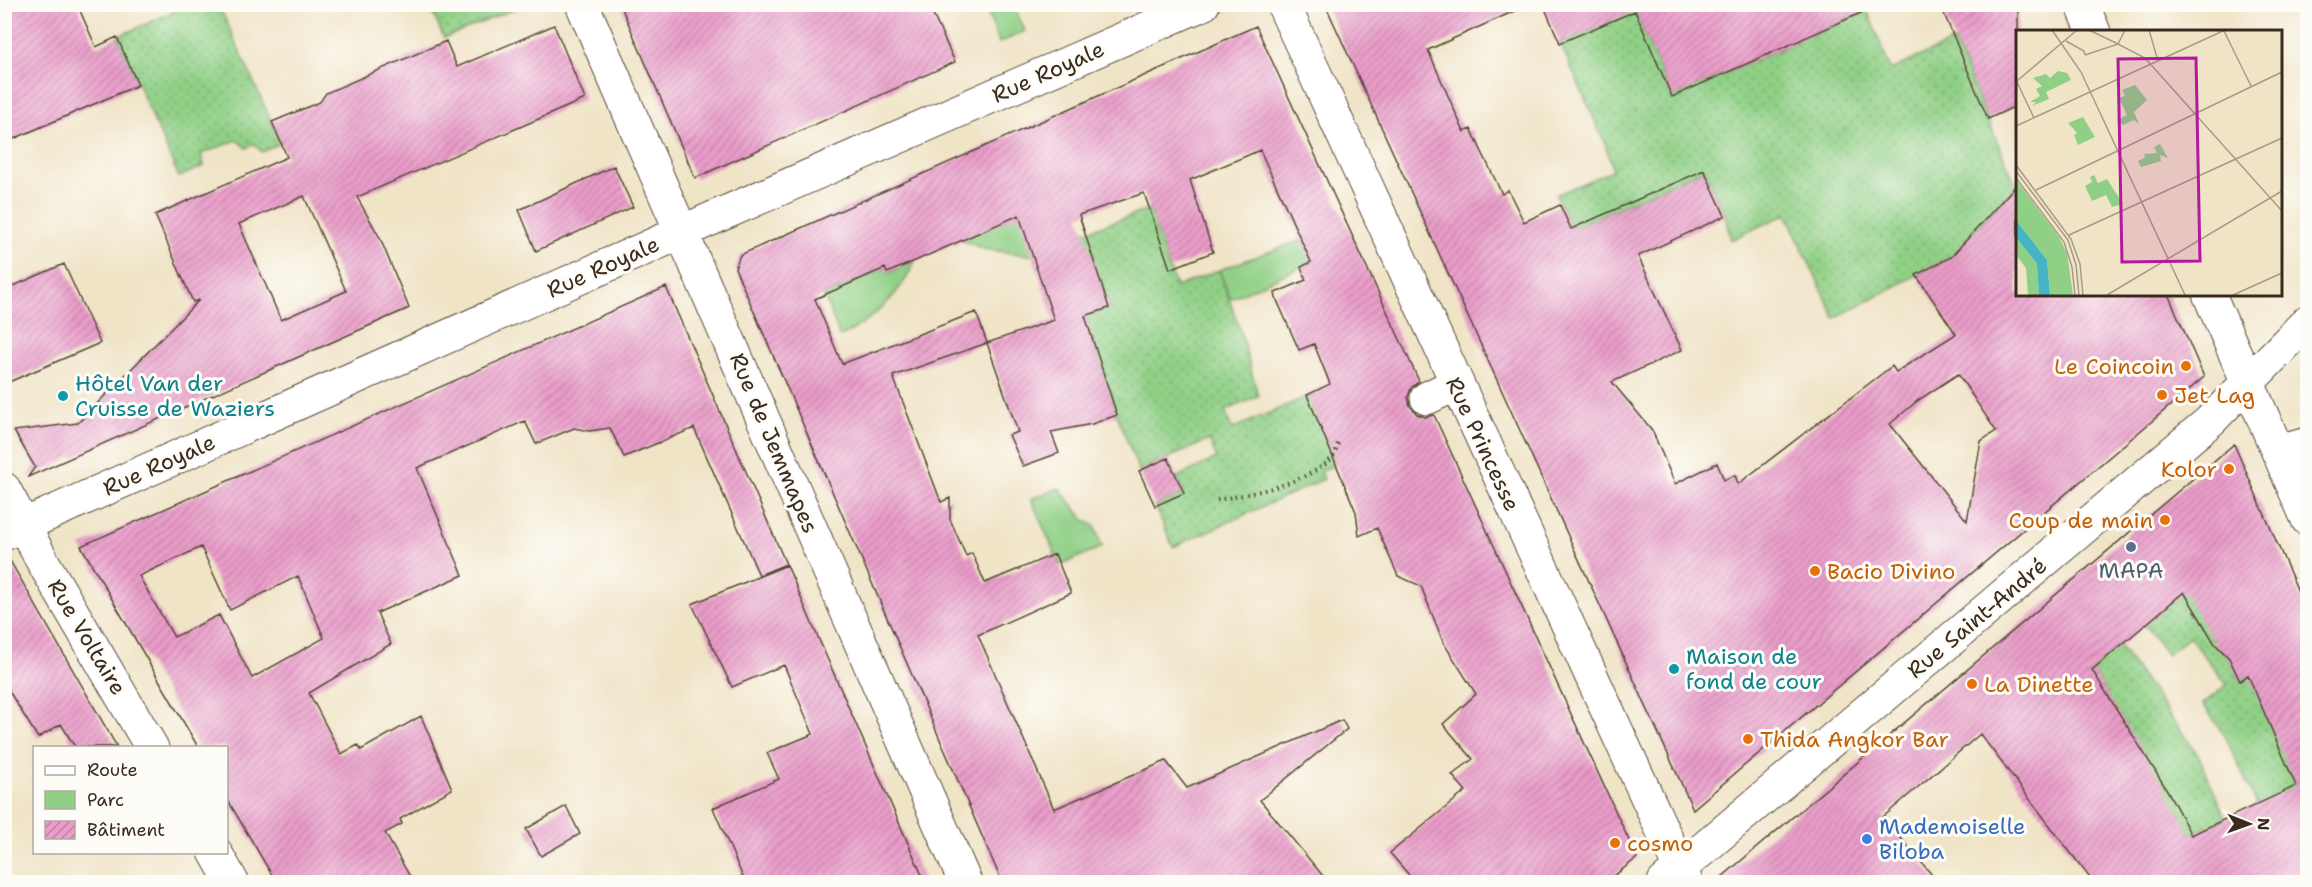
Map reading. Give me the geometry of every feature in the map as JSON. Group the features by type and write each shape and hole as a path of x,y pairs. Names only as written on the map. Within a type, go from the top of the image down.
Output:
{"street":[{"name":"Rue de Jemmapes","path":"582,4 964,882"},
{"name":"Rue Royale","path":"14,530 682,232 1203,4"},
{"name":"Rue Princesse","path":"1283,4 1677,878"},
{"path":"2082,4 2093,30"},
{"path":"2210,296 2248,380 2293,448 2307,520"},
{"name":"Rue Saint-André","path":"1677,878 2201,428 2307,321"},
{"path":"1427,398 1456,384"},
{"name":"Rue Voltaire","path":"4,489 14,530 151,746"},
{"path":"215,854 232,882"}],"path":[{"path":"1217,500 1270,491 1323,465 1334,456 1339,440"}],"green space":[{"path":"188,5 219,5 281,143 262,152 254,144 246,148 237,140 201,154 204,166 179,177 117,37"},
{"path":"429,5 524,5 444,38"},
{"path":"985,5 1014,5 1025,31 999,43"},
{"path":"1632,5 1672,97 1864,12 1866,7 1891,70 1954,41 2016,185 1951,257 1835,318 1786,214 1731,240 1725,216 1704,169 1571,229 1556,195 1613,170 1605,143 1560,43 1595,28"},
{"path":"1048,197 1033,256 983,249 962,240"},
{"path":"1150,209 1176,287 1219,270 1241,333 1258,396 1225,411 1232,429 1308,396 1336,461 1321,471 1324,479 1173,547 1155,506 1184,493 1177,477 1217,458 1209,440 1139,471 1117,415 1085,316 1109,308 1091,254 1078,234"},
{"path":"1307,238 1316,260 1230,299 1219,270"},
{"path":"915,261 894,295 874,315 840,337 824,296 885,268 888,273"},
{"path":"1059,488 1083,518 1095,527 1102,547 1060,565 1031,499"},
{"path":"2182,586 2217,646 2229,658 2240,680 2249,675 2301,797 2262,816 2225,736 2203,704 2227,685 2189,636 2167,655 2145,625"},
{"path":"2116,641 2199,756 2226,819 2191,835 2092,670"}],"building":[{"path":"4,4 77,4 96,47 117,37 138,85 4,143"},
{"path":"620,4 928,4 955,62 695,178"},
{"path":"1325,4 1530,4 1428,50 1464,132 1471,129 1502,194 1508,190 1524,222 1560,205 1571,229 1704,170 1725,216 1638,256 1682,350 1612,382 1652,430 1675,484 1717,463 1724,480 1735,475 1738,484 1892,366 1896,372 1956,334 1916,275 1951,257 2016,185 2016,296 2169,296 2204,377 1693,809","holes":["1958,374 1996,431 1981,441 1967,521 1890,424 1917,401"]},
{"path":"1543,4 1881,4 1672,97 1635,11 1560,43"},
{"path":"1940,4 2018,4 2016,106 1988,119"},
{"path":"554,25 585,99 357,197 380,238 409,308 28,477 35,467 14,431 78,423 199,300 193,302 155,215 287,157 272,122 320,102 326,93 446,41 457,67","holes":["304,196 346,291 281,320 239,224"]},
{"path":"1256,26 1419,381 1411,388 1408,397 1410,406 1417,414 1425,417 1434,415 1637,858 1606,882 1415,882 1390,853 1466,791 1452,775 1473,759 1443,724 1476,694 1443,642 1421,586 1398,576 1377,528 1359,536 1356,512 1307,395 1330,384 1314,344 1299,350 1275,293 1306,280 1301,267 1311,262 1260,150 1190,180 1213,252 1170,269 1144,193 1079,215 1109,308 1085,316 1117,415 1092,424 1051,432 1059,453 1023,466 1009,435 1018,432 987,343 893,376 941,502 950,498 950,519 966,556 972,553 985,583 1055,554 1071,593 978,635 1054,809 1166,761 1187,788 1342,720 1347,729 1260,800 1328,882 1002,882 735,268 740,255","holes":["1019,215 1054,320 987,343 976,312 842,364 815,299 885,268 887,273"]},
{"path":"614,166 633,207 536,251 519,210"},
{"path":"64,264 100,343 4,384 4,290"},
{"path":"666,287 786,564 759,575 694,428 624,457 610,428 589,431 574,428 536,444 525,421 417,468 463,575 377,613 391,644 309,693 341,754 358,745 361,750 421,716 452,789 400,819 402,824 385,833 413,882 276,882 228,800 228,746 197,746 81,546","holes":["201,547 230,610 298,576 324,638 252,678 219,615 174,637 139,576"]},
{"path":"2234,444 2307,612 2307,882 2093,882 1980,734 1883,817 1938,882 1716,882","holes":["2184,592 2215,644 2229,658 2240,681 2248,675 2296,786 2191,835 2167,790 2092,670"]},
{"path":"1168,458 1184,493 1155,506 1139,471"},
{"path":"5,552 116,746 74,746 61,724 38,738 4,683"},
{"path":"787,565 925,882 745,882 713,808 779,779 767,753 813,734 784,665 732,687 692,604"},
{"path":"566,806 580,834 541,856 526,829"}],"place":[{"name":"Le Coincoin","path":"2186,366"},
{"name":"Jet Lag","path":"2162,395"},
{"name":"Hôtel Van der Cruisse de Waziers","path":"63,396"},
{"name":"Kolor","path":"2229,469"},
{"name":"Coup de main","path":"2165,520"},
{"name":"MAPA","path":"2131,547"},
{"name":"Bacio Divino","path":"1815,571"},
{"name":"Maison de fond de cour","path":"1674,669"},
{"name":"La Dinette","path":"1972,684"},
{"name":"Thida Angkor Bar","path":"1748,739"},
{"name":"Mademoiselle Biloba","path":"1867,839"},
{"name":"cosmo","path":"1615,843"}]}
